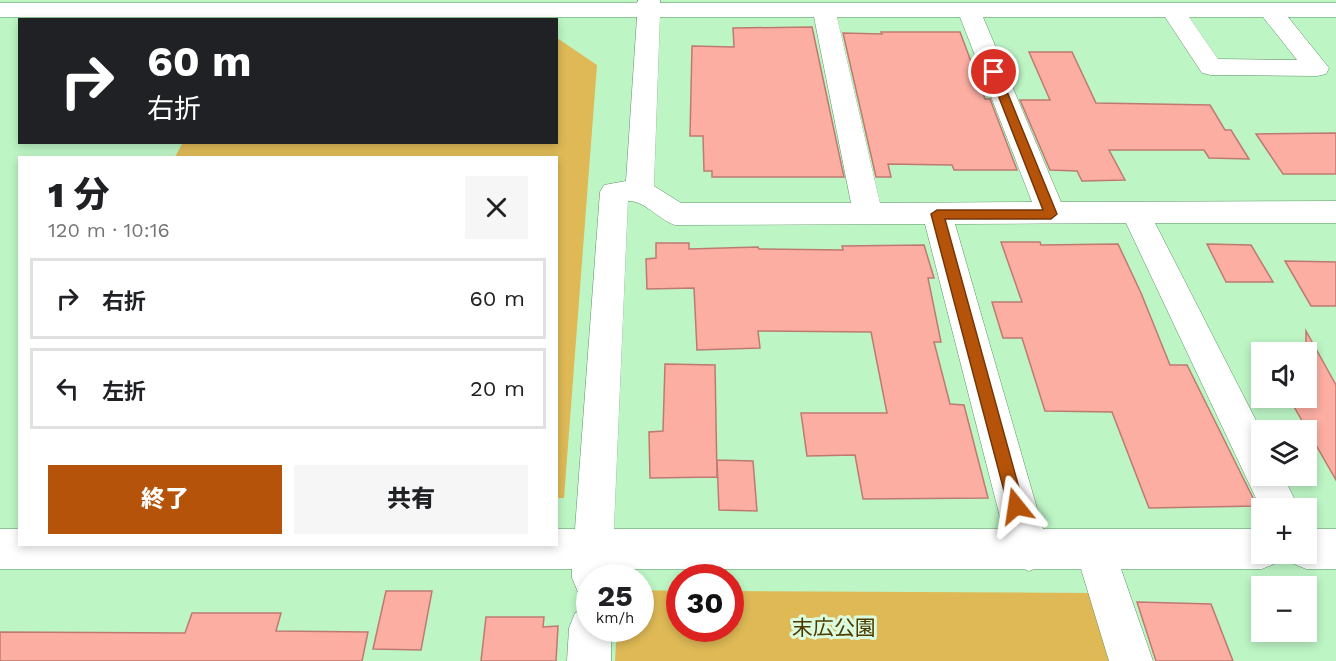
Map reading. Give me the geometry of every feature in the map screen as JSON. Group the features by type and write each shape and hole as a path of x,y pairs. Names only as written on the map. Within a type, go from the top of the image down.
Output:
{"street":[{"path":"640,190 648,5"},
{"path":"0,10 648,5 969,11 1336,10"},
{"path":"824,9 868,214"},
{"path":"1172,10 1211,68 1317,68 1270,10"},
{"path":"969,11 1051,214"},
{"path":"593,563 614,192 640,190 675,213 1336,213"},
{"path":"937,214 1029,551"},
{"path":"1136,214 1251,449"},
{"path":"0,549 593,563 1029,551 1251,549"},
{"path":"1317,549 1336,549"},
{"path":"1095,550 1131,661"},
{"path":"588,661 589,642"}],"green space":[{"path":"558,39 597,65 564,498 558,498 558,156 176,156 182,144 558,144"},
{"name":"末広公園","path":"654,590 666,591 666,642 744,642 744,591 1091,593 1113,661 615,661 616,642 654,642"}],"building":[{"path":"812,27 844,177 712,177 712,171 704,171 703,136 690,136 692,46 734,47 733,28"},
{"path":"881,32 960,32 985,99 990,99 1017,170 954,170 952,165 888,164 891,177 876,177 843,33 882,34"},
{"path":"1029,52 1072,52 1096,103 1210,105 1225,130 1231,130 1249,159 1209,158 1204,150 1109,150 1125,180 1082,181 1077,171 1050,170 1020,100 1050,100"},
{"path":"1336,133 1336,174 1283,174 1256,134"},
{"path":"1001,242 1040,242 1041,245 1118,244 1170,365 1187,365 1253,498 1251,498 1251,506 1149,508 1112,412 1045,411 1022,338 1003,338 992,302 1022,302"},
{"path":"656,243 689,243 689,249 758,247 759,249 843,250 842,246 924,245 934,278 928,278 941,342 934,342 950,404 964,405 988,498 863,499 855,455 807,456 801,413 887,413 871,332 758,331 760,348 697,350 694,288 647,289 646,259 656,258"},
{"path":"1207,244 1251,245 1273,282 1226,282"},
{"path":"1285,261 1336,262 1336,306 1311,306"},
{"path":"1306,331 1312,342 1306,342"},
{"path":"1317,351 1336,385 1336,480 1317,447 1317,420 1302,420 1295,408 1317,408"},
{"path":"665,364 715,365 717,477 650,478 649,432 663,431"},
{"path":"717,460 753,461 757,511 719,510"},
{"path":"386,591 432,591 421,650 373,649"},
{"path":"1137,602 1211,604 1233,661 1156,661"},
{"path":"192,613 281,613 276,631 368,632 362,661 0,661 0,632 185,633"},
{"path":"486,617 544,617 543,627 558,626 556,661 481,661"}],"route":[{"path":"994,72 1051,214 937,214 1016,506"}]}
